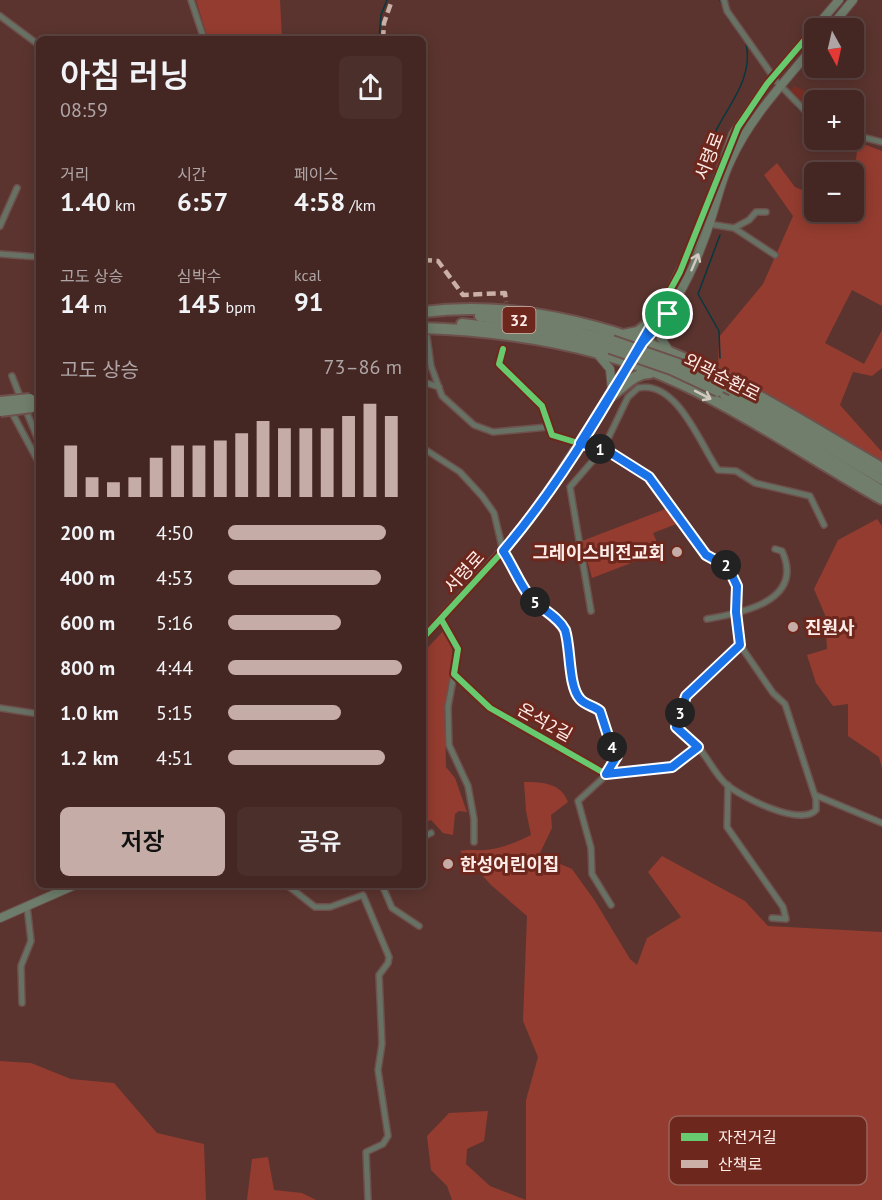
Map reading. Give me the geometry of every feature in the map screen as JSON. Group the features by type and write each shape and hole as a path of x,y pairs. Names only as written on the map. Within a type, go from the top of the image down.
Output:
{"highway":[{"name":"외곽순환로","path":"426,313 524,321 613,341 678,364 882,479"},
{"path":"613,341 638,332 661,314"},
{"name":"외곽순환로","path":"426,323 520,329 613,341"},
{"path":"426,332 511,336 630,364 733,410 882,499"},
{"path":"613,341 643,342 720,375 882,468"},
{"path":"610,396 639,374 656,374"},
{"name":"외곽순환로","path":"728,393 882,491"},
{"path":"0,402 35,403"},
{"path":"0,411 35,403"}],"street":[{"path":"191,0 203,36"},
{"path":"724,0 726,11 777,81 804,109"},
{"name":"서령로","path":"824,18 839,0"},
{"path":"838,18 853,0"},
{"path":"0,16 36,43"},
{"name":"서령로","path":"426,636 535,512 661,314 690,273 730,162 748,126 804,41"},
{"path":"798,48 804,53"},
{"name":"서령로","path":"643,342 661,314 693,243 727,147 755,100 804,58"},
{"path":"755,100 764,105"},
{"path":"864,138 882,142"},
{"path":"0,226 17,188"},
{"path":"734,228 749,220 756,212 766,212"},
{"path":"709,224 734,228 775,255"},
{"path":"0,254 36,257"},
{"path":"661,314 661,341 673,355"},
{"path":"426,338 431,366 439,387 450,405 482,430 493,432 548,427"},
{"path":"503,349 499,364 542,405 548,427 555,438 603,449 649,477 706,555 728,567 737,586 736,612 740,645 773,693 785,704 815,795 817,804 815,812 801,816 766,806 728,785 698,747 676,727 685,698 740,645"},
{"path":"598,355 611,374 610,396"},
{"path":"12,376 36,435"},
{"path":"426,383 439,387"},
{"path":"591,611 570,487 603,449 631,393 640,388 654,388 686,416 718,470 736,471 755,483 810,496 824,525"},
{"path":"0,392 36,458"},
{"path":"426,450 460,472 494,513 503,551 525,591 537,605 562,624 565,630 570,672 577,693 581,700 600,711 617,756 606,774 578,801 591,848 592,874 611,905"},
{"path":"707,619 768,602 781,590 786,579 785,562 782,551 775,549"},
{"path":"441,619 458,649 448,707 449,745 468,786 474,819 474,842"},
{"name":"온석2길","path":"454,674 490,708 606,774"},
{"path":"0,708 36,714"},
{"path":"606,774 672,767 698,747"},
{"path":"728,785 727,828 783,907 786,919 772,918"},
{"path":"815,795 882,823"},
{"path":"426,836 431,833"},
{"path":"0,918 68,888"},
{"path":"291,888 315,907 330,907 363,895 388,957 388,963 379,975 382,1044 378,1070 388,1136 383,1144 366,1152 368,1200"},
{"path":"383,888 392,908 419,926"},
{"path":"22,1003 21,966 31,941 27,906"}],"shaded area":[{"path":"196,0 280,0 282,36 207,36"},
{"path":"794,86 804,90 804,110 789,94"},
{"path":"864,144 882,151 882,306 852,290 825,343 864,364 882,330 882,368 872,376 853,372 840,405 882,452 882,465 718,368 719,337 763,284 793,216 764,175 777,163 795,187 804,191 804,222 864,222 864,162 856,162 857,150 864,150"},
{"path":"668,508 679,523 653,533 661,552 640,560 632,541 639,560 592,578 582,541"},
{"path":"877,519 882,526 882,768 879,757 848,736 848,704 833,706 816,683 807,655 827,649 825,615 814,589 838,540"},
{"path":"444,630 452,646 453,660 445,713 446,767 455,778 467,812 459,811 455,814 453,835 443,833 431,820 426,822 426,650"},
{"path":"524,782 538,782 556,787 565,796 568,802 551,815 552,828 539,855 572,869 595,901 630,959 637,965 647,938 681,917 648,872 662,856 745,901 768,926 882,932 882,1200 526,1200 526,1100 538,1057 523,1021 527,916 491,885 460,851 497,848 531,835 526,811"},
{"path":"0,1061 31,1063 71,1079 114,1083 157,1133 204,1144 206,1200 0,1200"},
{"path":"488,1111 484,1141 467,1149 466,1164 490,1186 526,1200 452,1200 447,1186 431,1170 427,1136 449,1113"},
{"path":"268,1157 274,1190 302,1193 316,1200 247,1200 252,1159"}],"waterway":[{"path":"379,36 381,15 387,0"},
{"path":"720,0 729,20"},
{"path":"737,31 752,51"},
{"path":"710,163 710,149 714,135 744,78 747,61 746,43"},
{"path":"796,107 804,114"},
{"path":"720,235 698,294 719,331 720,358"}],"marked path":[{"path":"383,36 384,23 392,0"},
{"path":"426,260 438,261 463,295 505,293 506,302"}],"cycle path":[{"path":"426,635 503,551 547,496 630,364 680,272 738,127 767,84 804,41"},
{"path":"441,619 458,649 454,674 490,708 604,773 672,767 698,747 677,727 686,696 740,645 736,612 737,587 732,573 722,563 706,555 651,479 611,453 552,435 542,406 499,364 503,349"}],"place":[{"name":"그레이스비전교회","path":"677,552"},
{"name":"진원사","path":"793,627"},
{"name":"한성어린이집","path":"448,864"}],"route":[{"path":"668,314 643,342 580,443 593,446 611,453 649,477 706,555 728,567 737,586 736,612 740,645 685,698 676,727 681,734 698,747 672,767 606,774 617,756 612,749 600,711 578,697 570,672 565,630 562,624 537,605 525,591 503,551 547,496 630,364 643,342 660,310 668,314"}]}
